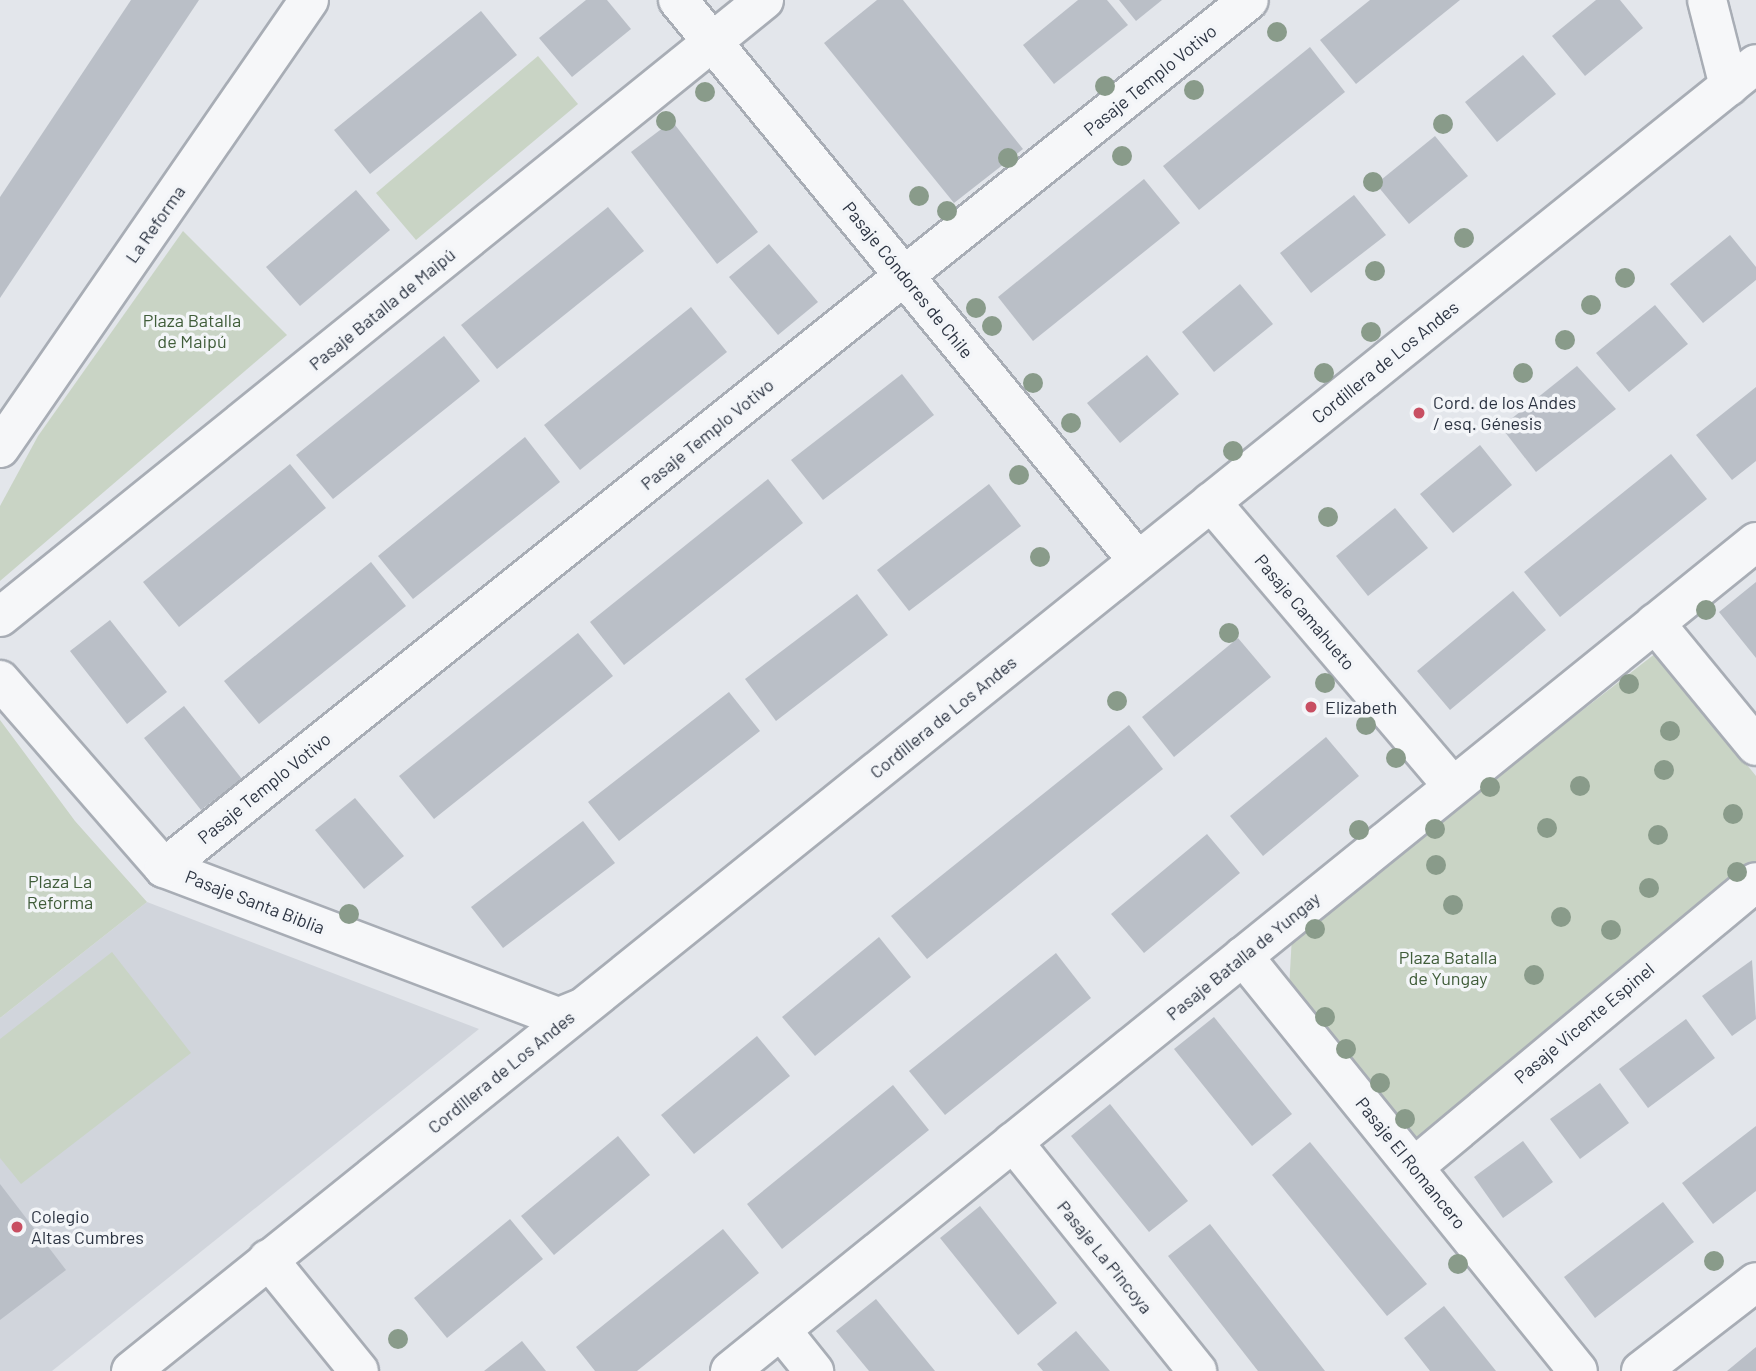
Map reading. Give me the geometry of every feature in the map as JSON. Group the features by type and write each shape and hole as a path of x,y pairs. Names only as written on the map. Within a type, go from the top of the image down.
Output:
{"street":[{"name":"La Reforma","path":"0,448 309,0"},
{"name":"Pasaje Cóndores de Chile","path":"678,0 1138,561"},
{"name":"Pasaje Batalla de Maipú","path":"0,617 764,0"},
{"name":"Pasaje Templo Votivo","path":"164,868 1249,0"},
{"path":"1707,0 1743,75"},
{"name":"Cordillera de Los Andes","path":"131,1371 1743,75"},
{"name":"Pasaje Camahueto","path":"1212,502 1453,786"},
{"name":"Pasaje Batalla de Yungay","path":"730,1371 1756,542"},
{"path":"1655,623 1756,746"},
{"name":"Pasaje Santa Biblia","path":"0,680 164,868 559,1017 579,1010"},
{"name":"Pasaje Vicente Espinel","path":"1414,1167 1756,882"},
{"name":"Pasaje El Romancero","path":"1243,956 1578,1371"},
{"name":"Pasaje La Pincoya","path":"1013,1142 1198,1371"},
{"path":"268,1259 359,1371"},
{"path":"1641,1371 1756,1282"},
{"path":"781,1330 814,1371"}],"shaded area":[{"path":"147,902 479,1029 52,1371 0,1371 0,1018"}],"green space":[{"path":"538,56 578,104 416,240 376,193"},
{"name":"Plaza Batalla de Maipú","path":"183,231 287,335 0,581 0,506 38,436"},
{"name":"Plaza Batalla de Yungay","path":"1656,653 1756,776 1756,868 1420,1150 1289,989 1292,936"},
{"name":"Plaza La Reforma","path":"0,720 75,821 147,902 0,1018"},
{"path":"112,952 191,1053 21,1184 0,1158 0,1039"}],"building":[{"path":"131,0 199,0 0,298 0,197"},
{"path":"586,0 607,0 631,29 572,77 539,38"},
{"path":"877,0 903,0 1023,149 954,203 824,43"},
{"path":"1078,0 1107,0 1128,25 1054,84 1023,45"},
{"path":"1119,0 1162,0 1136,21"},
{"path":"1370,0 1460,0 1356,84 1320,40"},
{"path":"1596,0 1620,0 1643,28 1585,76 1552,36"},
{"path":"481,11 517,55 370,174 334,130"},
{"path":"1310,47 1345,92 1199,210 1163,166"},
{"path":"1523,55 1556,94 1497,142 1465,102"},
{"path":"672,121 758,232 717,264 631,152"},
{"path":"1435,136 1468,176 1409,224 1376,184"},
{"path":"1144,179 1180,223 1033,341 998,297"},
{"path":"356,190 390,230 300,306 266,267"},
{"path":"1354,195 1386,235 1311,293 1280,253"},
{"path":"608,207 644,251 497,369 461,325"},
{"path":"1730,235 1756,267 1756,280 1703,323 1670,284"},
{"path":"769,244 818,302 778,335 729,277"},
{"path":"1240,284 1273,324 1214,372 1182,332"},
{"path":"1655,305 1688,344 1629,392 1596,353"},
{"path":"691,307 727,352 580,470 544,425"},
{"path":"444,336 480,381 333,499 296,455"},
{"path":"1147,355 1179,394 1120,443 1087,403"},
{"path":"1577,366 1616,409 1536,472 1501,427"},
{"path":"902,374 934,415 823,500 791,460"},
{"path":"1756,387 1756,461 1732,480 1696,435"},
{"path":"525,437 560,482 413,599 378,556"},
{"path":"1480,445 1512,485 1453,533 1420,494"},
{"path":"1671,454 1707,499 1560,617 1524,572"},
{"path":"290,464 326,508 179,627 143,582"},
{"path":"768,479 803,523 624,665 590,622"},
{"path":"989,484 1021,526 909,611 877,570"},
{"path":"1395,508 1428,548 1368,596 1336,556"},
{"path":"371,562 406,606 259,724 224,681"},
{"path":"1756,582 1756,658 1719,612"},
{"path":"1513,591 1546,630 1450,710 1417,671"},
{"path":"857,594 888,635 776,721 745,679"},
{"path":"110,620 167,692 127,724 70,651"},
{"path":"578,633 613,676 434,819 399,776"},
{"path":"1238,638 1271,677 1174,757 1142,717"},
{"path":"729,692 760,731 619,841 588,802"},
{"path":"184,706 242,779 201,810 144,738"},
{"path":"1129,725 1163,769 927,959 891,916"},
{"path":"1326,737 1359,776 1263,856 1230,816"},
{"path":"355,798 404,856 364,889 315,830"},
{"path":"583,821 615,863 503,948 471,907"},
{"path":"1207,834 1240,873 1144,953 1111,914"},
{"path":"879,937 911,977 815,1056 782,1017"},
{"path":"1056,953 1091,998 945,1115 909,1071"},
{"path":"1752,960 1756,1019 1732,1036 1702,996"},
{"path":"1214,1017 1292,1114 1252,1146 1174,1049"},
{"path":"1686,1019 1715,1058 1648,1108 1619,1069"},
{"path":"757,1036 790,1076 694,1154 661,1115"},
{"path":"1600,1083 1629,1123 1580,1159 1550,1119"},
{"path":"893,1085 929,1130 782,1249 747,1204"},
{"path":"1110,1104 1188,1201 1149,1232 1071,1136"},
{"path":"1756,1126 1756,1191 1713,1224 1682,1183"},
{"path":"618,1136 650,1175 554,1255 521,1216"},
{"path":"1523,1141 1553,1182 1503,1218 1474,1177"},
{"path":"1310,1142 1427,1284 1387,1316 1272,1175"},
{"name":"Colegio Altas Cumbres","path":"0,1184 66,1270 0,1320"},
{"path":"1663,1202 1694,1242 1595,1318 1564,1277"},
{"path":"980,1206 1057,1303 1018,1335 940,1238"},
{"path":"510,1219 543,1259 447,1338 414,1298"},
{"path":"1210,1224 1325,1371 1258,1371 1168,1256"},
{"path":"723,1229 759,1273 637,1371 595,1371 576,1347"},
{"path":"876,1299 935,1371 869,1371 836,1331"},
{"path":"1444,1306 1496,1371 1430,1371 1404,1338"},
{"path":"1076,1331 1110,1371 1043,1371 1037,1364"},
{"path":"522,1341 546,1371 484,1371"},
{"path":"1756,1347 1756,1371 1727,1371"}],"place":[{"name":"Cord. de los Andes / esq. Génesis","path":"1419,413"},
{"name":"Elizabeth","path":"1311,707"},
{"name":"Colegio Altas Cumbres","path":"17,1227"}]}
